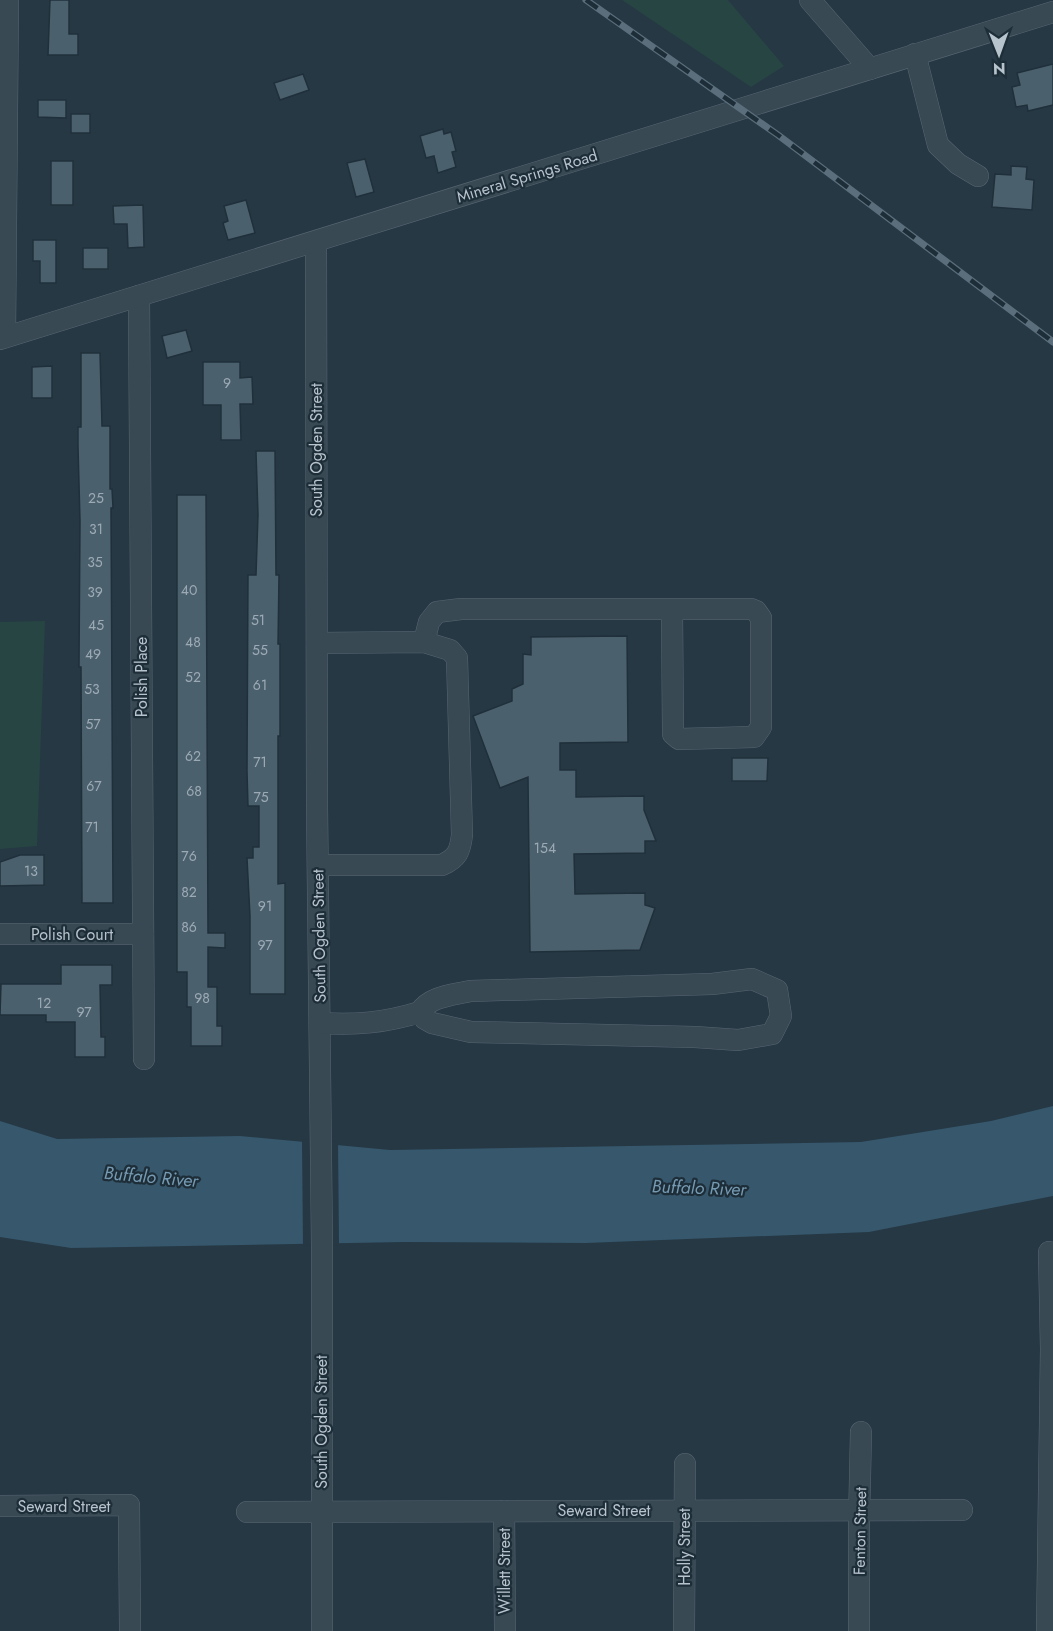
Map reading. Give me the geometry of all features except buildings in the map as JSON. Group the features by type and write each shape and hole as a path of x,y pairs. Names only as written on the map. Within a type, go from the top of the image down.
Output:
{"street":[{"path":"2,338 9,0"},
{"path":"810,0 870,69"},
{"name":"Mineral Springs Road","path":"2,338 1053,12"},
{"path":"915,54 938,145 958,164 978,176"},
{"name":"South Ogden Street","path":"316,242 322,1631"},
{"name":"Polish Place","path":"139,296 144,1059"},
{"path":"424,642 429,622 437,612 460,609 672,609 751,609 756,611 760,618 761,727 754,737 679,739 674,734 672,609"},
{"path":"317,643 424,642 450,650 456,658 462,835 461,849 455,858 442,865 318,865"},
{"name":"Polish Court","path":"0,934 143,934"},
{"path":"320,1023 378,1023 420,1011 425,1004 434,999 470,991 712,984 752,979 777,990 782,1016 772,1034 738,1040 471,1032 432,1023 425,1019 420,1011"},
{"path":"1047,1631 1051,1349 1049,1252"},
{"name":"Fenton Street","path":"860,1631 861,1432"},
{"name":"Holly Street","path":"684,1631 685,1464"},
{"name":"Seward Street","path":"0,1506 129,1505 130,1631"},
{"name":"Seward Street","path":"247,1512 962,1510"},
{"name":"Willett Street","path":"504,1511 505,1631"}],"green space":[{"path":"622,0 728,0 784,66 751,87"},
{"path":"45,621 37,846 0,849 0,622"}],"water":[{"name":"Buffalo River","path":"1053,1106 1053,1196 869,1232 586,1243 404,1242 71,1248 0,1237 0,1121 57,1139 240,1136 390,1150 861,1142 991,1121"}],"pier":[{"path":"302,1139 338,1142 339,1245 303,1246"}],"railway":[{"path":"586,0 778,135 1053,342"}]}
